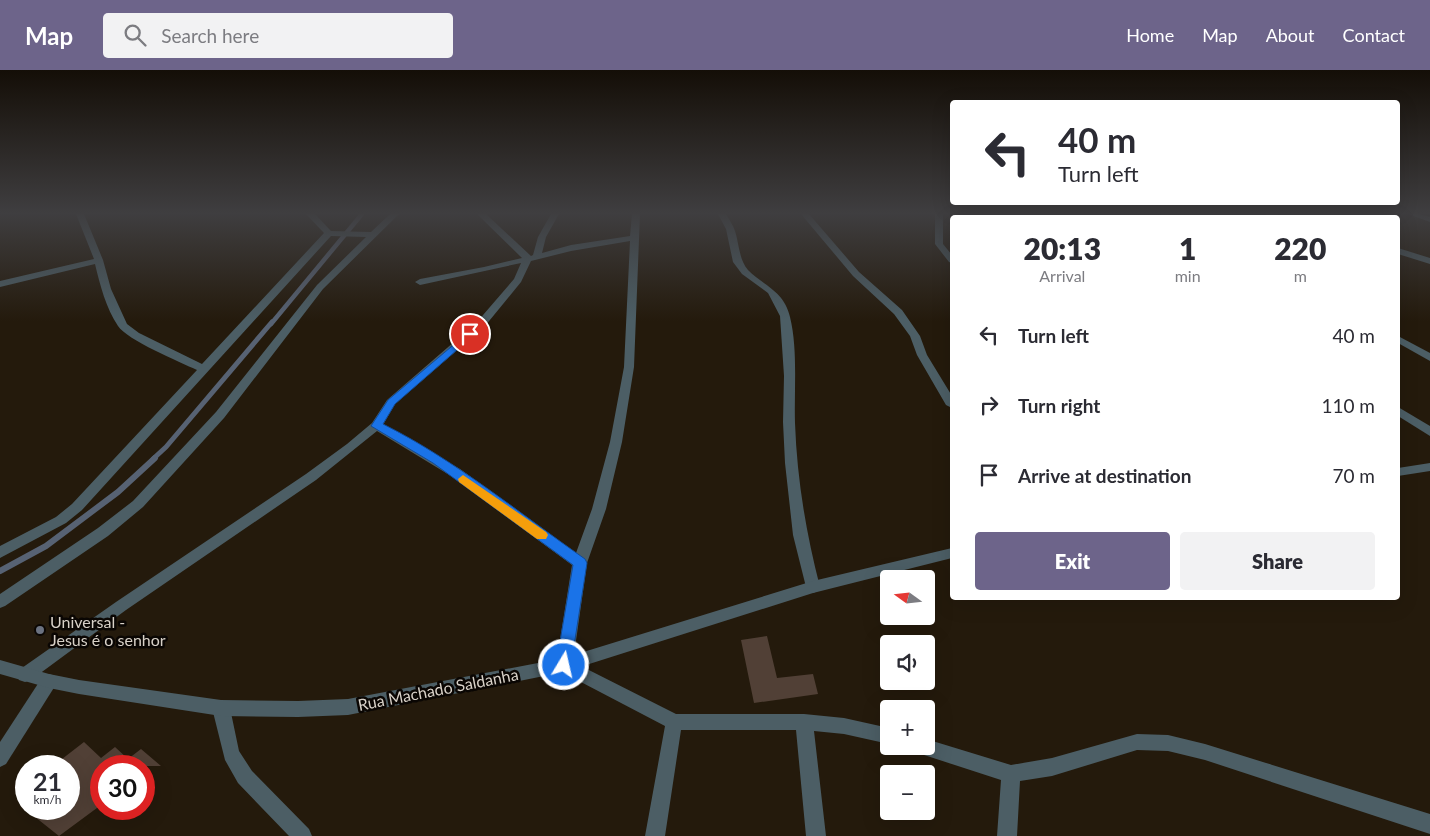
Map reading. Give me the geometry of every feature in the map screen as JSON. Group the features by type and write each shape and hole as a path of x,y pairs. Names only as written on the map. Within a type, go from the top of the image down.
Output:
{"street":[{"path":"94,250 106,289 123,326 135,336 205,370"},
{"path":"0,553 61,520 77,507 314,250"},
{"path":"0,602 103,532 138,504 220,415 320,287 359,250"},
{"path":"523,250 532,257"},
{"path":"25,675 121,606 310,478 376,426 391,402 481,324 518,280 536,250"},
{"path":"420,282 484,270 563,250"},
{"path":"633,250 629,367 613,451 599,509 580,563 564,665 674,722 804,722 844,726 880,734"},
{"path":"735,250 738,262 745,272 771,291 780,304 785,316 790,376 789,422 791,463 800,535 813,587"},
{"path":"835,250 856,274 898,312 915,336 922,355 950,402"},
{"path":"1400,252 1430,261"},
{"path":"0,284 98,260"},
{"path":"1400,340 1430,358"},
{"path":"1400,412 1430,432"},
{"path":"376,426 437,460 580,563"},
{"path":"1400,472 1430,468"},
{"name":"Rua Machado Saldanha","path":"0,667 49,681 221,708 298,709 348,707 564,665 813,587 950,553"},
{"path":"0,758 49,681"},
{"path":"221,708 231,754 245,777 302,836"},
{"path":"655,836 674,722"},
{"path":"804,722 816,836"},
{"path":"935,750 1011,774 1052,767 1137,742 1168,743 1204,752 1430,824"},
{"path":"1007,836 1011,774"}],"building":[{"path":"767,636 777,678 813,674 818,694 754,703 741,640"},
{"path":"84,742 98,755 90,755 90,813 59,836 39,820 80,820 80,755 67,755"},
{"path":"115,747 124,755 105,755"},
{"path":"141,749 148,755 133,755"}],"waterway":[{"path":"271,324 332,250"},
{"path":"153,459 166,447 272,322"},
{"path":"0,571 46,546 118,492 155,458"}],"slow traffic":[{"path":"463,479 542,535"}],"place":[{"name":"Universal - Jesus é o senhor","path":"40,630"}],"route":[{"path":"470,334 391,402 376,426 437,460 580,563 564,665"}]}
